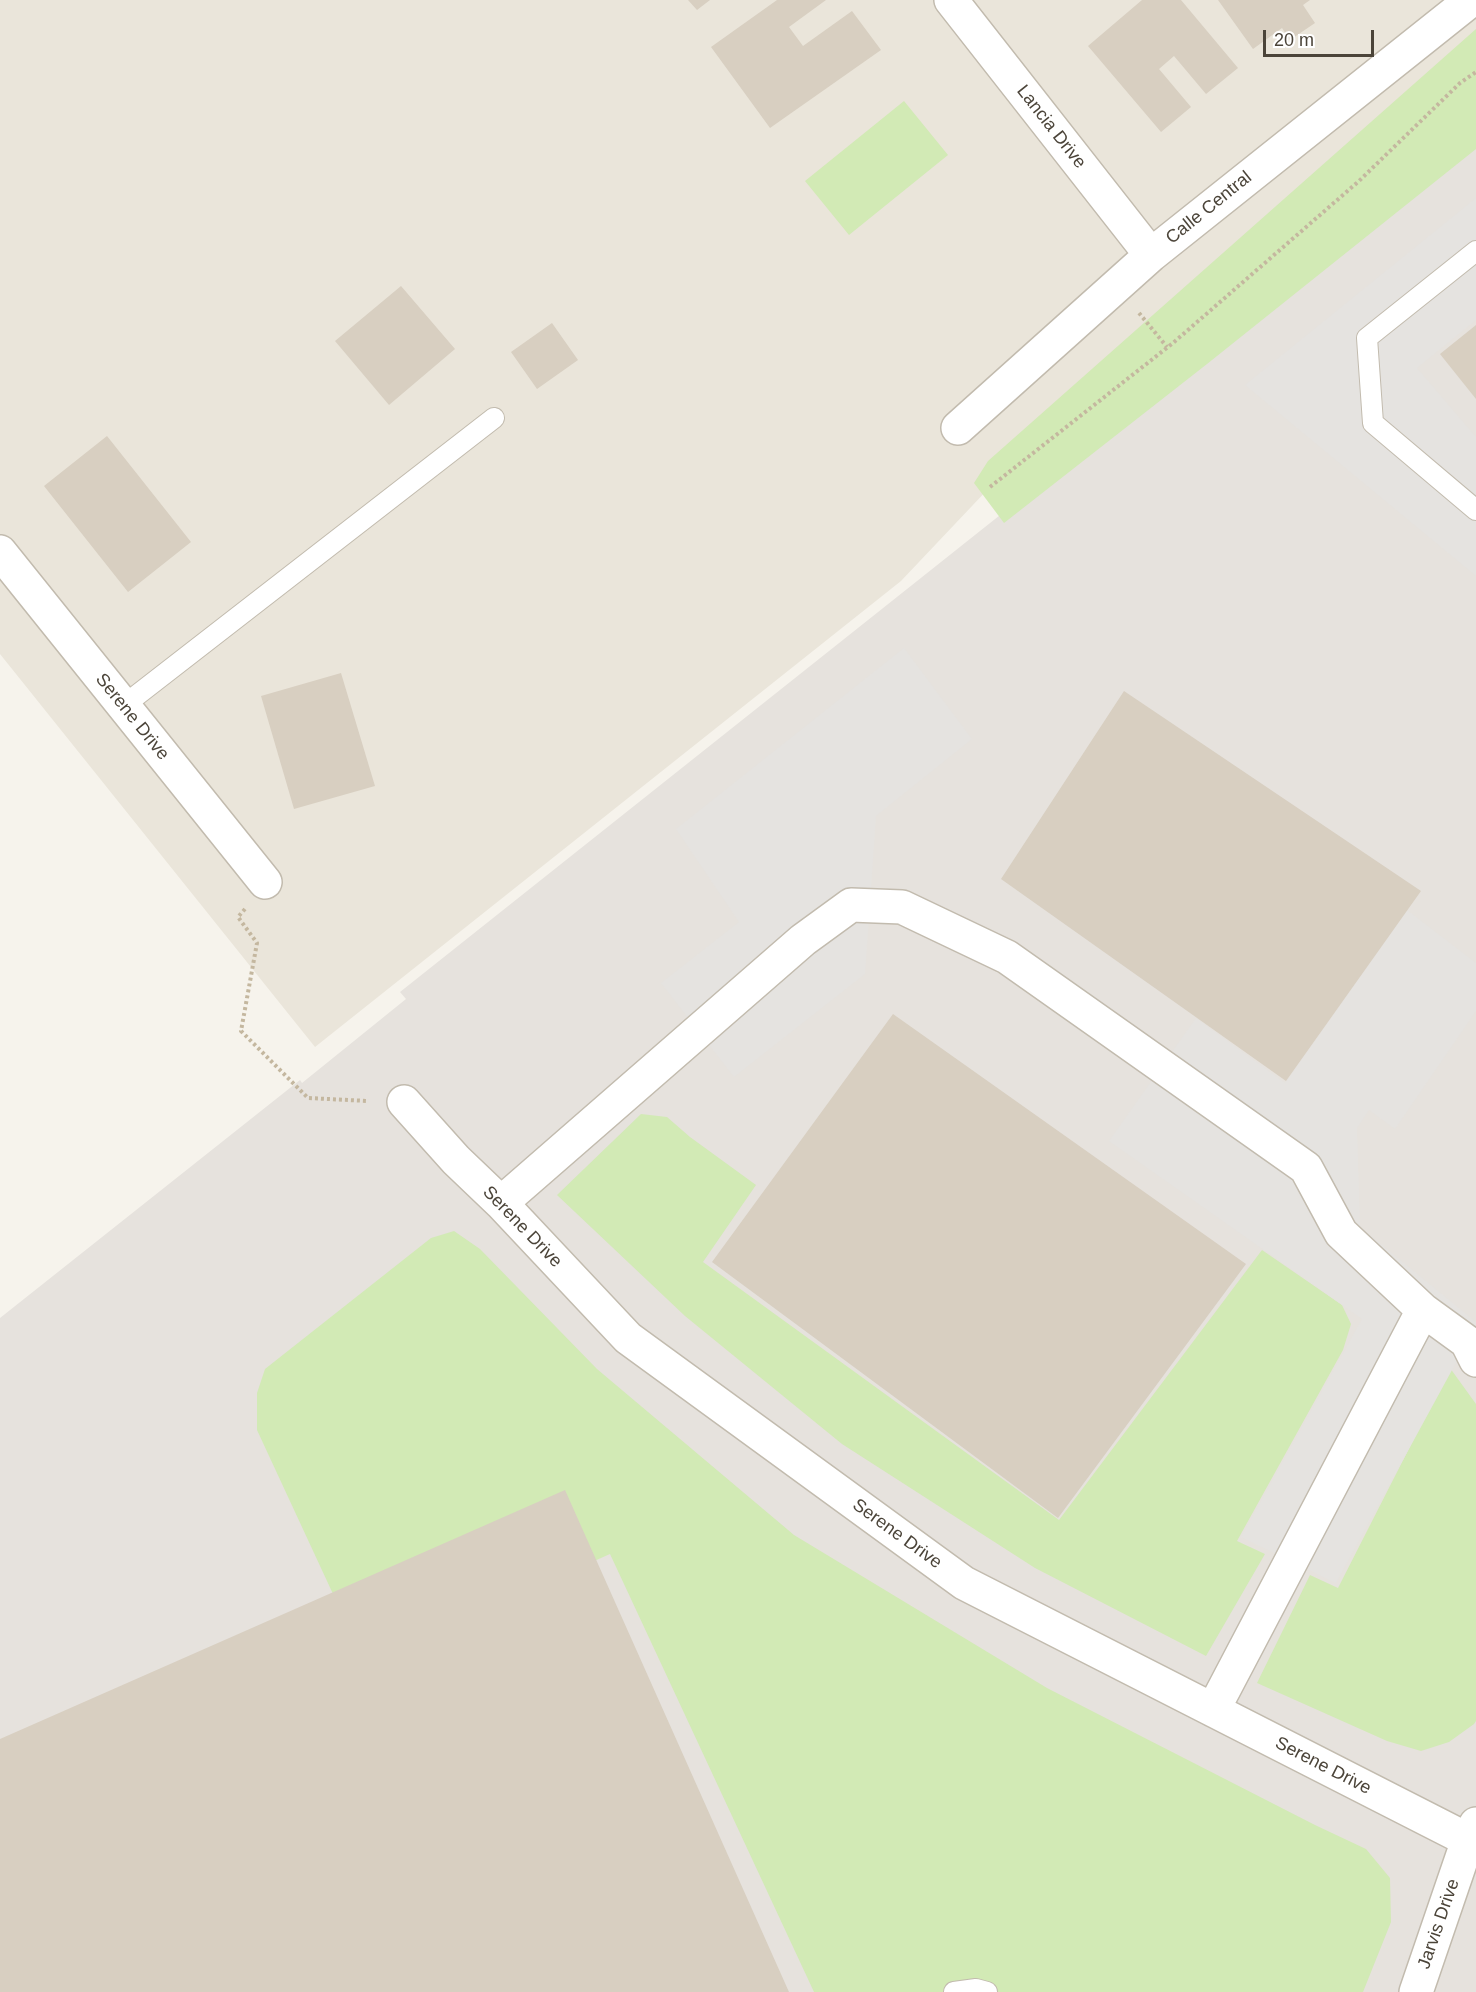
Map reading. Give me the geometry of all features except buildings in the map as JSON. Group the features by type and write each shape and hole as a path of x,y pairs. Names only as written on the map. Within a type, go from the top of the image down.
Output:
{"street":[{"name":"Lancia Drive","path":"951,0 1151,255"},
{"name":"Calle Central","path":"958,428 1151,255 1471,0"},
{"name":"Serene Drive","path":"0,552 265,882"},
{"path":"501,1203 803,939 851,905 902,907 1007,957 1306,1168 1341,1233 1423,1310 1467,1342 1476,1360"},
{"name":"Serene Drive","path":"404,1102 456,1160 501,1203 628,1338 964,1583 1213,1710 1473,1836"},
{"path":"1213,1710 1423,1310"},
{"name":"Jarvis Drive","path":"1416,1992 1473,1836"}],"lane":[{"path":"1476,251 1367,339 1373,423 1476,510"},
{"path":"123,706 494,418"},
{"path":"954,1992 976,1989 987,1992"}],"path":[{"path":"990,487 1167,347 1359,182 1460,83 1476,72"},
{"path":"1116,286 1167,347"},
{"path":"265,882 238,917 257,943 241,1031 308,1098 404,1102"}],"shaded area":[{"path":"0,0 1476,0 1476,105 990,487 901,581 315,1047 0,654"},
{"path":"1476,131 1476,1992 0,1992 0,1318 300,1080 302,1083 406,999 400,992 1097,438"},
{"path":"1476,198 1476,320 1417,368 1476,437 1476,576 1245,385"},
{"path":"904,648 972,739 876,816 865,974 734,1077 661,983 739,922 676,829"},
{"path":"1407,910 1476,963 1476,1011 1395,1129 1369,1110 1357,1128 1360,1227 1476,1322 1476,1326 1336,1583 1241,1537 1362,1319 1109,1141 1196,1018 1285,1083"}],"green space":[{"path":"1476,29 1476,149 1004,523 974,483 988,461"},
{"path":"904,101 948,155 849,235 805,181"},
{"path":"641,1114 667,1117 690,1137 756,1185 703,1262 1059,1520 1262,1250 1342,1305 1351,1324 1343,1350 1237,1541 1265,1554 1206,1656 1035,1568 842,1444 685,1316 557,1195"},
{"path":"454,1231 480,1249 597,1369 794,1535 1047,1688 1366,1849 1390,1878 1391,1922 1363,1992 814,1992 610,1554 365,1663 257,1430 257,1393 265,1369 431,1238"},
{"path":"1450,1368 1476,1404 1476,1721 1449,1742 1421,1751 1387,1741 1257,1683 1310,1575 1338,1588"}]}
